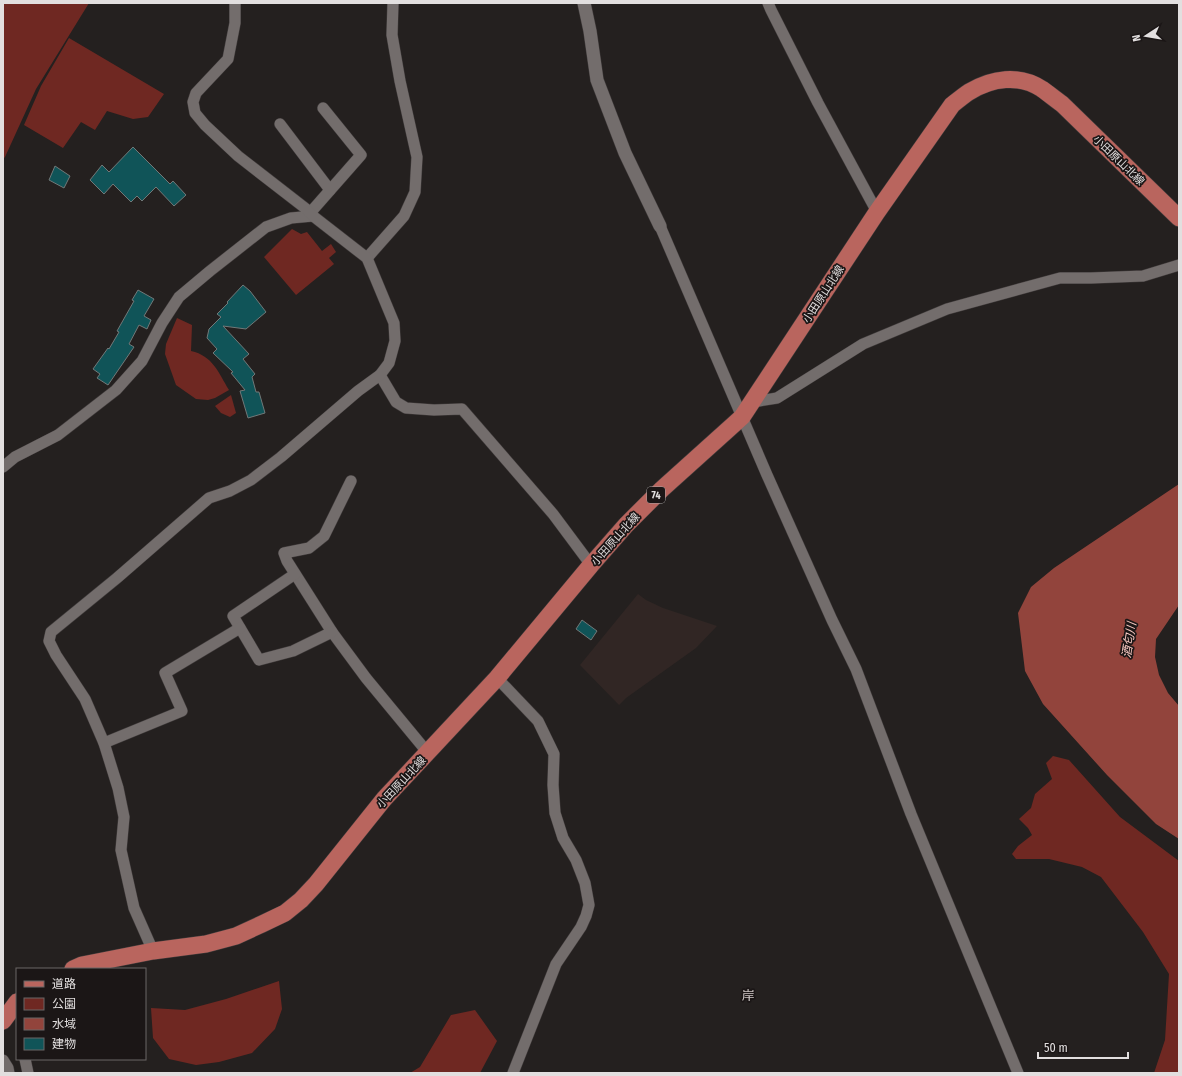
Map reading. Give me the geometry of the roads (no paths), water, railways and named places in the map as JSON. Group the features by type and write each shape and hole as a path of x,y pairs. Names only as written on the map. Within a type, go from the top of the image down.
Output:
{"main road":[{"name":"小田原山北線","path":"75,968 82,965 153,951 206,944 236,936 285,913 301,900 316,884 384,799 497,678 626,525 662,489 742,417 877,212 952,105 968,92 989,82 1007,79 1027,82 1042,89 1062,104 1179,218"},
{"path":"3,1021 16,1003"}],"street":[{"path":"153,951 134,908 121,850 124,817 118,788 104,743 85,699 56,655 49,641 50,632 117,578 209,498 230,491 251,480 281,457 358,391 380,375 389,363 395,341 394,323 367,258 238,156 204,125 195,113 193,102 196,93 228,59 235,23 235,3"},
{"path":"367,258 404,216 415,192 417,157 400,81 392,35 393,3"},
{"path":"584,3 597,80 625,153 660,226 767,475 823,600 856,669 911,814 1018,1073"},
{"path":"768,3 818,103 877,212"},
{"path":"3,467 15,458 58,435 116,390 142,361 162,323 179,297 210,271 266,227 291,218 311,214 361,155 323,108"},
{"path":"280,124 330,190"},
{"path":"753,402 777,398 863,344 947,309 1060,278 1143,276 1179,265"},
{"path":"380,375 396,402 406,408 434,410 462,409 553,514 591,565"},
{"path":"351,482 324,536 309,548 284,553 287,561 332,632 366,678 428,753"},
{"path":"295,574 233,616 259,660 293,651 332,632"},
{"path":"104,743 182,711 165,674 240,628"},
{"path":"497,678 538,721 554,754 553,785 555,813 564,838 576,860 585,883 589,905 581,927 556,964 512,1073"},
{"path":"3,1060 9,1073"},
{"path":"25,1060 28,1073"}],"water":[{"name":"酒匂川","path":"1179,484 1179,605 1156,639 1155,657 1159,675 1168,693 1179,706 1179,839 1156,824 1107,775 1043,704 1025,671 1018,613 1031,587 1054,568"}],"district":[{"name":"岸","path":"748,995"}]}
